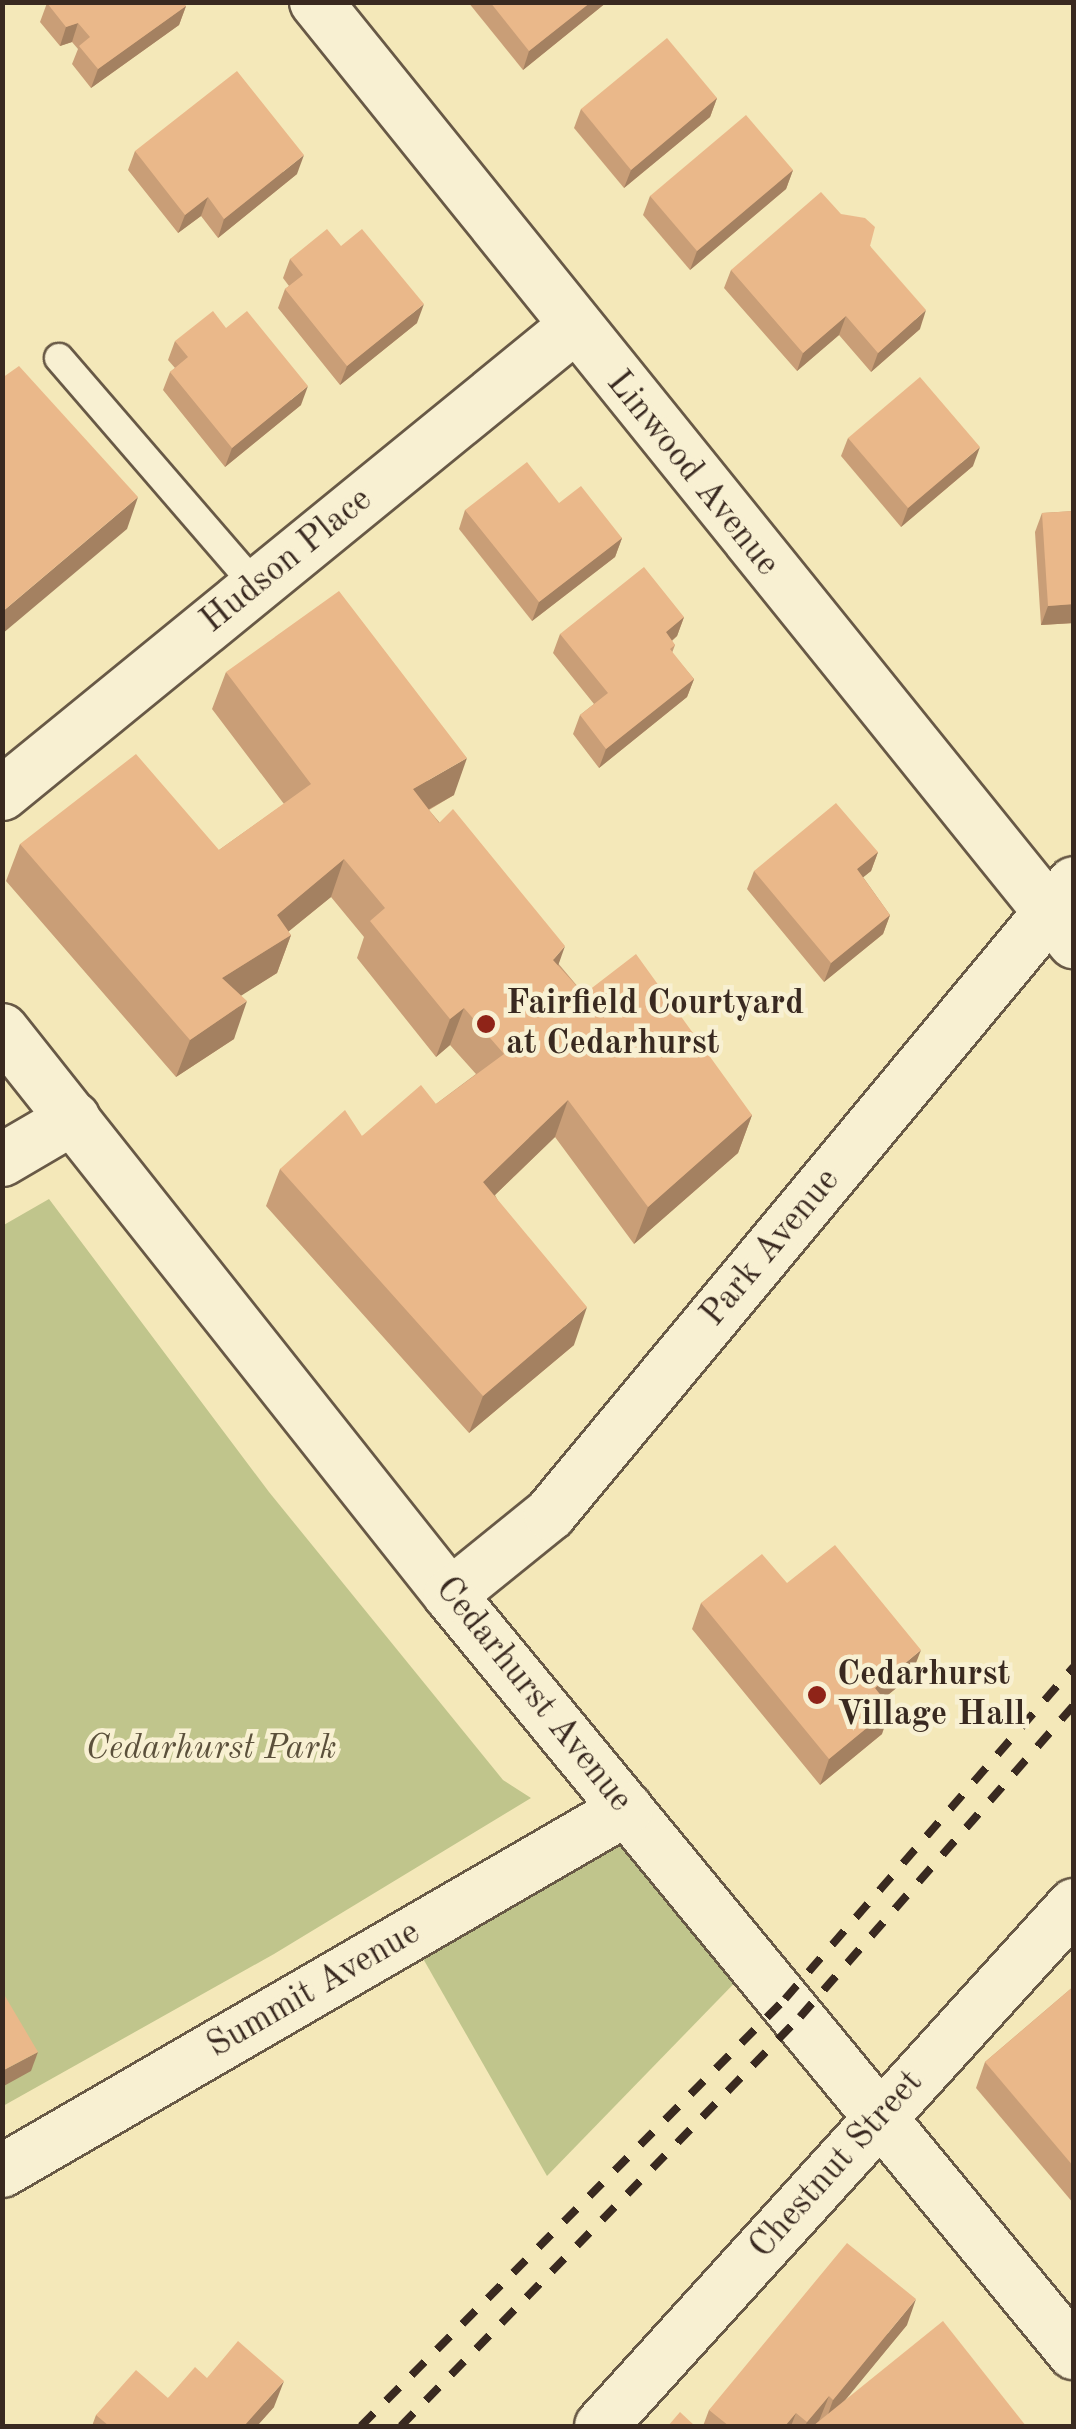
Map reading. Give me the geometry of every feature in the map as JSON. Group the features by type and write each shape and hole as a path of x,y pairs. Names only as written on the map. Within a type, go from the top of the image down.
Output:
{"street":[{"name":"Linwood Avenue","path":"316,2 573,328 1065,913"},
{"name":"Hudson Place","path":"2,794 573,328"},
{"name":"Park Avenue","path":"450,1595 550,1514 1065,913"},
{"name":"Cedarhurst Avenue","path":"2,1030 450,1595 1074,2353"},
{"path":"2,1160 74,1118"},
{"name":"Summit Avenue","path":"2,2171 626,1809"},
{"name":"Chestnut Street","path":"601,2426 1074,1904"}],"lane":[{"path":"59,358 256,586"}],"green space":[{"name":"Cedarhurst Park","path":"49,1199 269,1492 503,1780 531,1798 274,1954 3,2106 2,1226"},
{"path":"618,1810 751,1966 547,2176 413,1941"}],"building":[{"path":"48,2 183,2 186,6 98,69 79,46 90,37 78,23 66,27"},
{"path":"490,2 591,2 529,51"},
{"path":"667,38 717,98 631,170 581,109"},
{"path":"237,71 304,155 224,219 208,197 185,215 135,151"},
{"path":"746,115 793,170 697,251 650,196"},
{"path":"821,192 841,214 865,218 875,227 870,246 926,310 878,353 846,316 803,353 731,270"},
{"path":"327,229 341,246 362,229 424,304 347,366 285,289 303,275 290,259"},
{"path":"213,311 226,328 247,311 308,386 232,448 170,372 188,357 175,341"},
{"path":"19,366 138,497 2,612 2,378"},
{"path":"920,377 980,447 908,508 848,438"},
{"path":"527,462 559,503 581,486 622,538 539,602 465,510"},
{"path":"1074,511 1074,604 1048,606 1042,513"},
{"path":"644,567 684,617 666,632 675,645 670,649 694,679 606,749 580,715 608,693 560,634"},
{"name":"Fairfield Courtyard at Cedarhurst","path":"339,591 467,758 413,789 439,823 453,809 565,946 553,960 584,994 636,954 752,1115 648,1207 568,1100 483,1182 587,1307 483,1396 280,1169 345,1110 362,1136 421,1085 436,1104 504,1054 464,1008 450,1019 370,921 385,908 344,859 277,915 291,935 222,978 247,1001 190,1040 20,844 136,754 219,850 311,784 226,672"},
{"path":"836,803 878,852 857,869 890,915 831,963 754,871"},
{"name":"Cedarhurst Village Hall","path":"835,1545 921,1650 875,1688 891,1708 829,1759 701,1603 762,1554 787,1583"},
{"path":"1074,1986 1074,2167 985,2062"},
{"path":"2,1991 38,2052 2,2071"},
{"path":"847,2243 916,2299 833,2400 829,2396 807,2422 796,2413 785,2426 729,2426 709,2410"},
{"path":"943,2321 1026,2426 813,2426"},
{"path":"238,2341 284,2381 244,2426 109,2426 96,2415 136,2370 168,2398 195,2367 207,2378"},
{"path":"680,2412 695,2426 668,2426"}],"railway":[{"path":"361,2426 785,1999 1074,1667"},
{"path":"401,2426 800,2017 1074,1705"}],"place":[{"name":"Fairfield Courtyard at Cedarhurst","path":"486,1024"},
{"name":"Cedarhurst Village Hall","path":"817,1695"}]}
